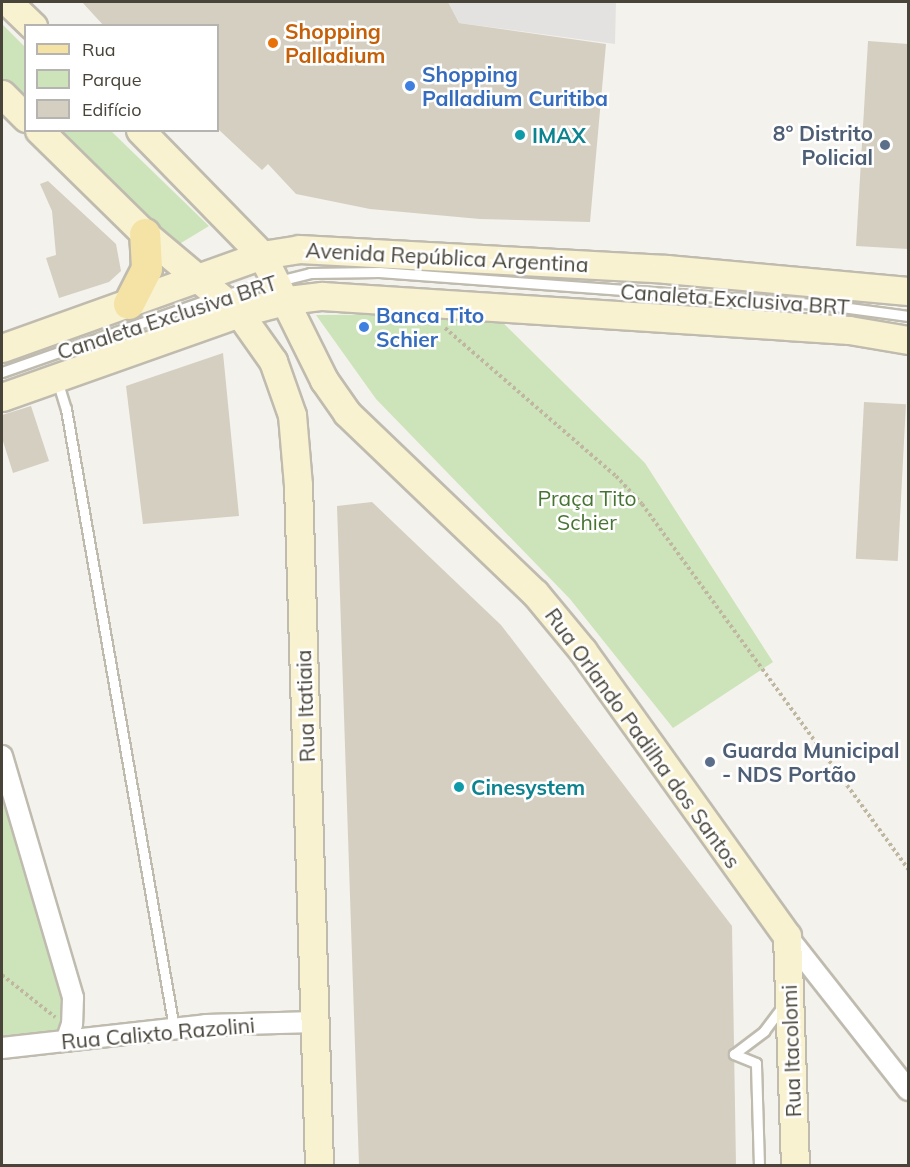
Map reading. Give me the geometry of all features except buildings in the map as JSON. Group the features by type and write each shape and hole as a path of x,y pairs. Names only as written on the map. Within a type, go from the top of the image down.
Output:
{"main road":[{"path":"8,2 31,24"},
{"path":"2,94 24,116"},
{"name":"Rua Itatiaia","path":"41,132 145,234 239,314 268,353 284,389 296,451 319,1166"},
{"name":"Rua Orlando Padilha dos Santos","path":"142,132 262,255 282,290 334,396 535,593 562,625 787,936"},
{"path":"129,303 147,270 145,234"},
{"name":"Avenida República Argentina","path":"2,348 129,303 209,287 262,255 299,249 370,250 830,282 909,291"},
{"name":"Avenida República Argentina","path":"2,397 239,314 282,290 339,296 849,330 909,340"},
{"name":"Rua Itacolomi","path":"787,936 795,1166"}],"street":[{"path":"2,756 73,998 71,1030 64,1032"},
{"name":"Rua Orlando Padilha dos Santos","path":"787,936 909,1090"},
{"name":"Rua Calixto Razolini","path":"2,1047 64,1032 315,1022"}],"lane":[{"name":"Canaleta Exclusiva BRT","path":"2,372 209,287 282,290 310,273 379,272 827,305 909,316"},
{"path":"57,377 66,409 174,1028"},
{"path":"759,1166 756,1063 734,1054 764,1031 780,1011 789,990"}],"path":[{"path":"419,301 458,342 609,469 642,504 909,869"},
{"path":"2,975 64,1032"}],"green space":[{"path":"2,24 24,46 24,102 2,80"},
{"path":"55,132 112,132 209,226 176,246"},
{"name":"Praça Tito Schier","path":"494,314 645,463 773,662 673,728 570,599 376,399 316,315"},
{"path":"2,788 49,958 67,1006 55,1034 2,1040"}],"shaded area":[{"path":"448,2 616,2 615,44 459,23"}],"place":[{"name":"Shopping Palladium","path":"273,43"},
{"name":"Shopping Palladium Curitiba","path":"410,86"},
{"name":"IMAX","path":"520,135"},
{"name":"8° Distrito Policial","path":"885,145"},
{"name":"Banca Tito Schier","path":"364,327"},
{"name":"Guarda Municipal - NDS Portão","path":"710,762"},
{"name":"Cinesystem","path":"459,787"}]}
